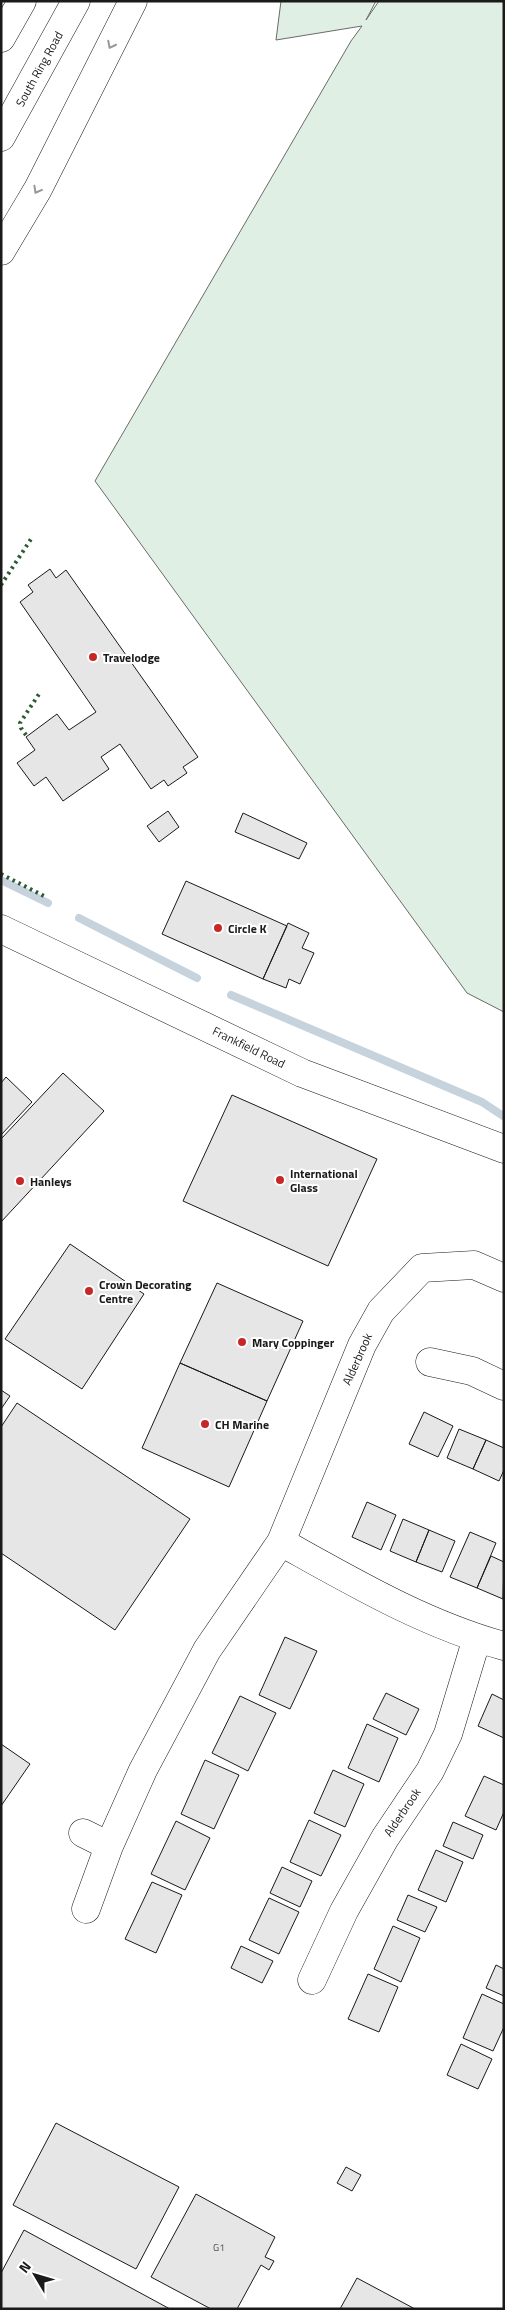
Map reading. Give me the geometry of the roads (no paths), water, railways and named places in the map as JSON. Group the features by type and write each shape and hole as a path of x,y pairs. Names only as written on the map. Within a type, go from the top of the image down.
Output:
{"main road":[{"path":"1,38 22,1"},
{"name":"South Ring Road","path":"1,137 76,1"},
{"path":"1,251 38,189 133,1"},
{"name":"Frankfield Road","path":"1,929 302,1073 504,1149"},
{"name":"Alderbrook","path":"86,1910 109,1846 143,1770 207,1650 281,1542 362,1345 381,1311 422,1268 474,1265 504,1278"},
{"path":"430,1362 472,1371 504,1386"},
{"path":"281,1542 390,1603 477,1638 504,1646"},
{"name":"Alderbrook","path":"312,1980 344,1911 385,1838 430,1771 448,1734 477,1638"},
{"path":"83,1833 109,1846"}],"waterway":[{"path":"1,880 48,903"},
{"path":"79,918 197,978"},
{"path":"231,995 482,1102 503,1116"}],"place":[{"name":"Travelodge","path":"93,657"},
{"name":"Circle K","path":"218,928"},
{"name":"International Glass","path":"280,1180"},
{"name":"Hanleys","path":"20,1181"},
{"name":"Crown Decorating Centre","path":"89,1291"},
{"name":"Mary Coppinger","path":"242,1342"},
{"name":"CH Marine","path":"205,1424"}]}
